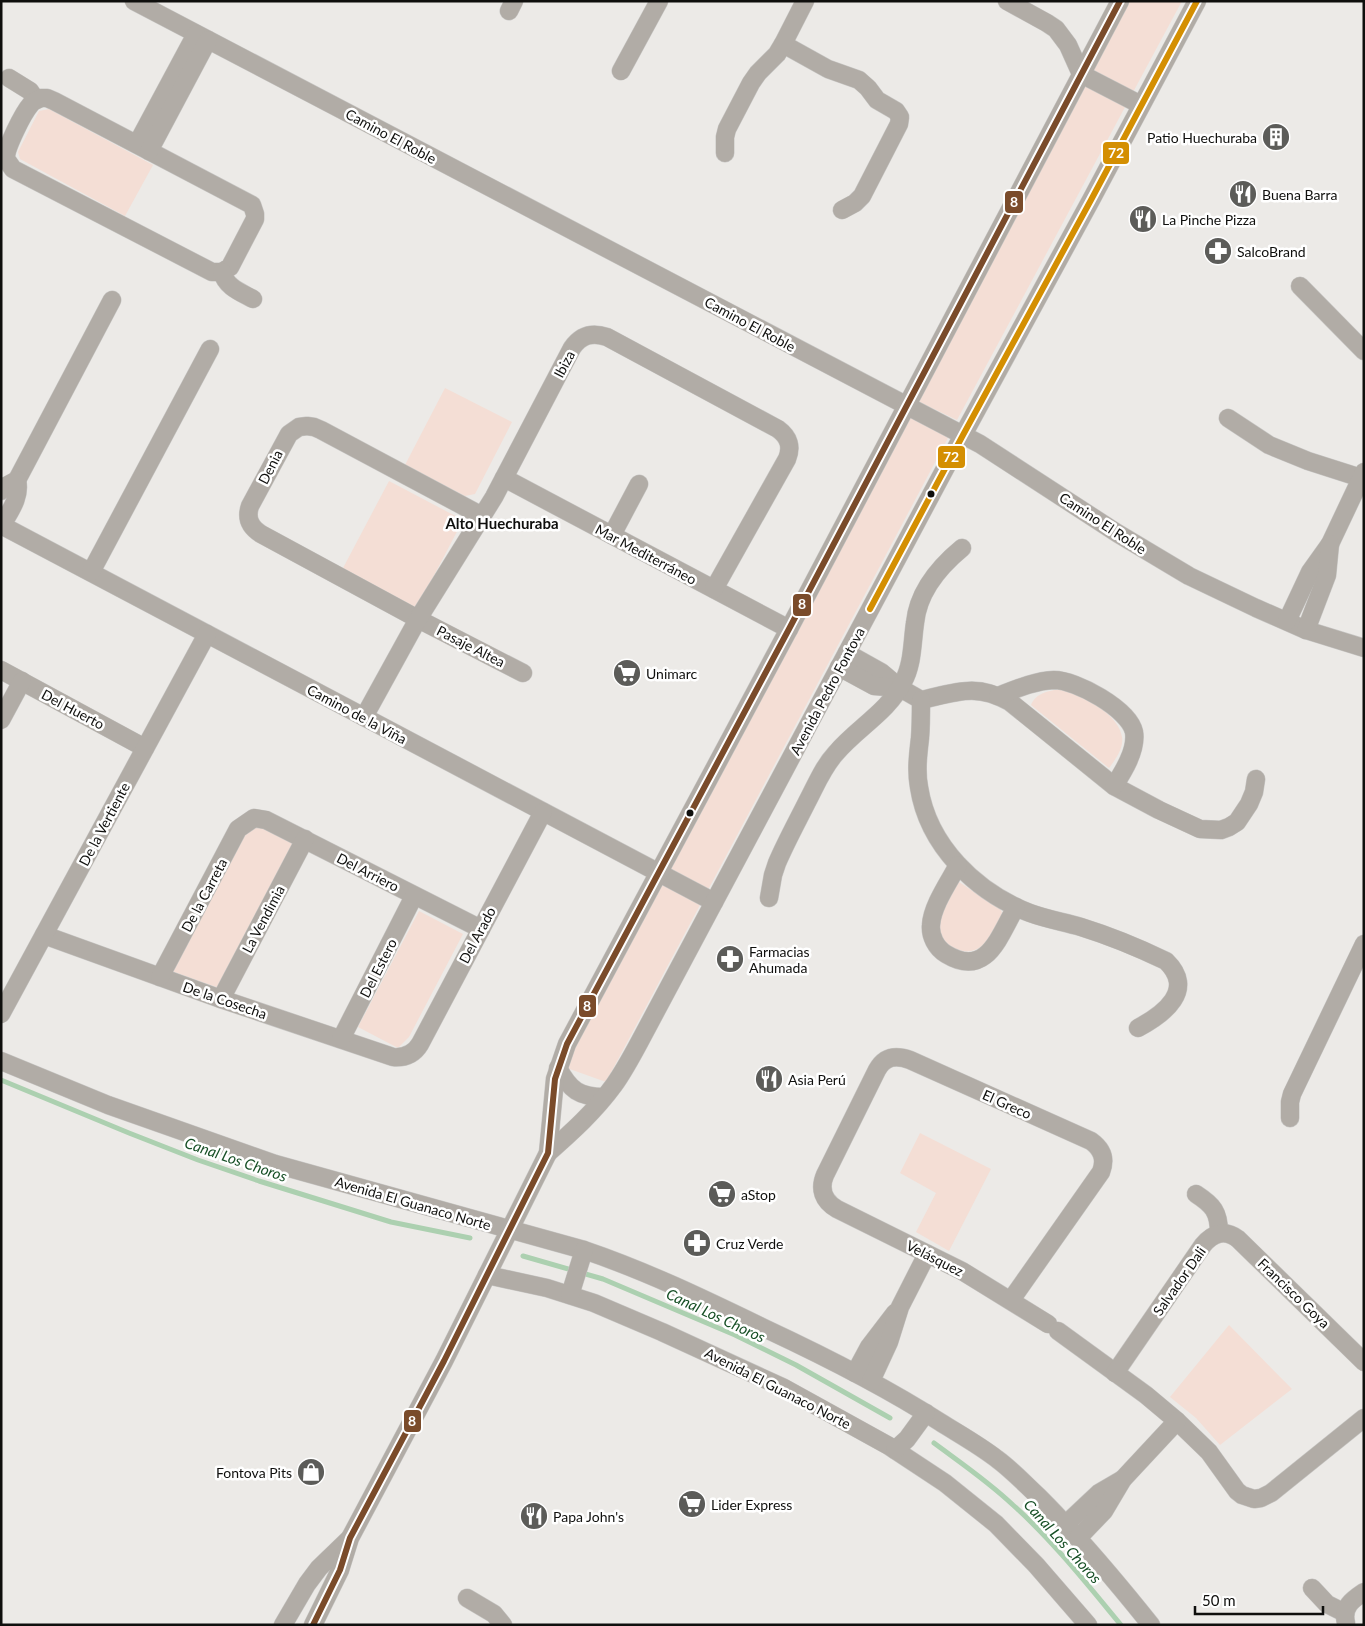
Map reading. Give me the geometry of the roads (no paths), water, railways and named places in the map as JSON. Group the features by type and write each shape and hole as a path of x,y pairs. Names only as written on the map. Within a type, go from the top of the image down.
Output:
{"street":[{"name":"Camino El Roble","path":"134,1 963,435 990,450 1151,554 1227,594 1306,630 1364,648"},
{"path":"621,71 658,1"},
{"path":"725,153 724,145 727,129 751,83 777,54 805,1"},
{"path":"1007,1 1056,29 1068,45 1081,74 1141,105"},
{"name":"Avenida Pedro Fontova","path":"313,1625 340,1570 350,1538 444,1361 548,1153 555,1079 567,1044 789,629 1120,1"},
{"name":"Avenida Pedro Fontova","path":"548,1153 577,1128 604,1097 635,1049 1197,1"},
{"path":"143,148 202,37"},
{"path":"783,44 828,69 859,80 878,100 896,111 900,117 899,124 867,188 855,203 842,210"},
{"path":"9,78 30,91 36,100"},
{"path":"48,98 143,148 248,203 254,209 254,220 230,267 222,272 208,270 13,169 4,160 7,148 29,106 36,100 48,98"},
{"path":"222,272 223,277 230,286 253,299"},
{"path":"1300,286 1364,351"},
{"path":"1,491 16,480 112,300"},
{"name":"Ibiza","path":"364,717 418,619 504,478 576,342 588,335 607,337 778,429 788,441 789,453 787,459 714,589"},
{"path":"90,572 210,349"},
{"path":"1228,418 1269,445 1300,458 1363,476 1330,544 1310,572 1287,622"},
{"name":"Denia","path":"418,619 261,534 252,526 248,516 250,506 284,440 289,434 300,428 314,427 482,516"},
{"name":"Mar Mediterráneo","path":"504,478 789,629"},
{"path":"1,525 15,501 18,487 16,480"},
{"path":"612,536 639,484"},
{"name":"Camino de la Viña","path":"1,525 714,902"},
{"path":"1306,630 1327,575 1330,544"},
{"path":"770,898 777,863 828,763 843,746 891,701 904,682 910,664 915,621 922,597 938,571 962,548"},
{"name":"Pasaje Altea","path":"418,619 524,673"},
{"name":"De la Vertiente","path":"1,1014 206,634"},
{"path":"843,660 874,686 900,688 922,700 969,690 986,691 998,696 1010,702 1114,786 1200,829 1221,830 1229,827 1243,814 1249,804 1254,792 1256,779"},
{"name":"Del Huerto","path":"1,670 145,748"},
{"path":"998,696 1038,682 1055,680 1073,684 1104,700 1126,718 1134,732 1131,751 1122,774 1114,786"},
{"path":"1,720 22,681"},
{"path":"922,700 917,771 922,802 936,835 958,866 986,889 1016,907 1031,914 1096,932 1166,961 1172,967 1177,977 1178,983 1175,997 1164,1011 1138,1028"},
{"name":"Del Arado","path":"408,1055 417,1049 420,1044 543,812"},
{"name":"Del Arriero","path":"254,818 266,820 305,839 481,929"},
{"name":"De la Carreta","path":"160,977 238,829 254,818"},
{"name":"La Vendimia","path":"221,1000 305,839"},
{"path":"958,866 932,918 931,932 941,950 946,954 962,962 974,962 985,957 993,948 1016,907"},
{"name":"Del Estero","path":"342,1039 414,896"},
{"name":"De la Cosecha","path":"44,934 221,1000 393,1057 408,1055"},
{"path":"1290,1118 1292,1094 1364,944"},
{"name":"El Greco","path":"823,1195 822,1188 825,1174 876,1070 883,1061 893,1057 910,1060 1091,1142 1097,1146 1104,1158 1102,1172 1011,1300"},
{"name":"Avenida El Guanaco Norte","path":"1,1061 108,1105 275,1164 510,1230 663,1280 804,1346 871,1381 926,1413 998,1459 1066,1524 1151,1625"},
{"path":"558,1068 571,1088 581,1094 604,1097"},
{"path":"1196,1194 1213,1207 1219,1224 1219,1233"},
{"name":"Velásquez","path":"823,1195 831,1206 962,1271 1053,1328 1146,1395 1177,1421 1209,1452 1237,1491 1248,1498 1261,1498 1271,1493 1364,1418"},
{"name":"Francisco Goya","path":"1219,1233 1227,1233 1238,1239 1364,1362"},
{"name":"Salvador Dali","path":"1115,1373 1203,1245 1219,1233"},
{"path":"871,1381 889,1342 900,1307 927,1254"},
{"path":"572,1289 582,1255"},
{"name":"Avenida El Guanaco Norte","path":"487,1275 547,1288 572,1289 594,1303 776,1384 895,1450 945,1483 996,1524 1036,1565 1088,1625"},
{"path":"855,1373 869,1347 900,1307"},
{"path":"895,1450 907,1439 926,1413"},
{"path":"1078,1538 1104,1511 1123,1479 1177,1421"},
{"path":"1066,1524 1099,1493 1123,1479"},
{"name":"Avenida Pedro Fontova","path":"283,1625 306,1584 319,1568 350,1538"},
{"path":"1312,1588 1327,1604 1346,1619 1349,1604 1364,1592"},
{"path":"467,1598 494,1614 503,1625"}],"waterway":[{"name":"Canal Los Choros","path":"1,1080 129,1133 259,1181 391,1222 470,1238"},
{"name":"Canal Los Choros","path":"523,1256 603,1279 735,1335 796,1365 890,1418"},
{"name":"Canal Los Choros","path":"934,1443 994,1488 1028,1519 1069,1563 1121,1625"}],"place":[{"name":"Patio Huechuraba","path":"1276,137"},
{"name":"Buena Barra","path":"1243,194"},
{"name":"La Pinche Pizza","path":"1143,219"},
{"name":"SalcoBrand","path":"1218,251"},
{"name":"Unimarc","path":"627,673"},
{"name":"Farmacias Ahumada","path":"730,959"},
{"name":"Asia Perú","path":"769,1079"},
{"name":"aStop","path":"722,1194"},
{"name":"Cruz Verde","path":"697,1243"},
{"name":"Fontova Pits","path":"311,1472"},
{"name":"Lider Express","path":"692,1504"},
{"name":"Papa John's","path":"534,1516"}],"district":[{"name":"Alto Huechuraba","path":"502,523"}]}
